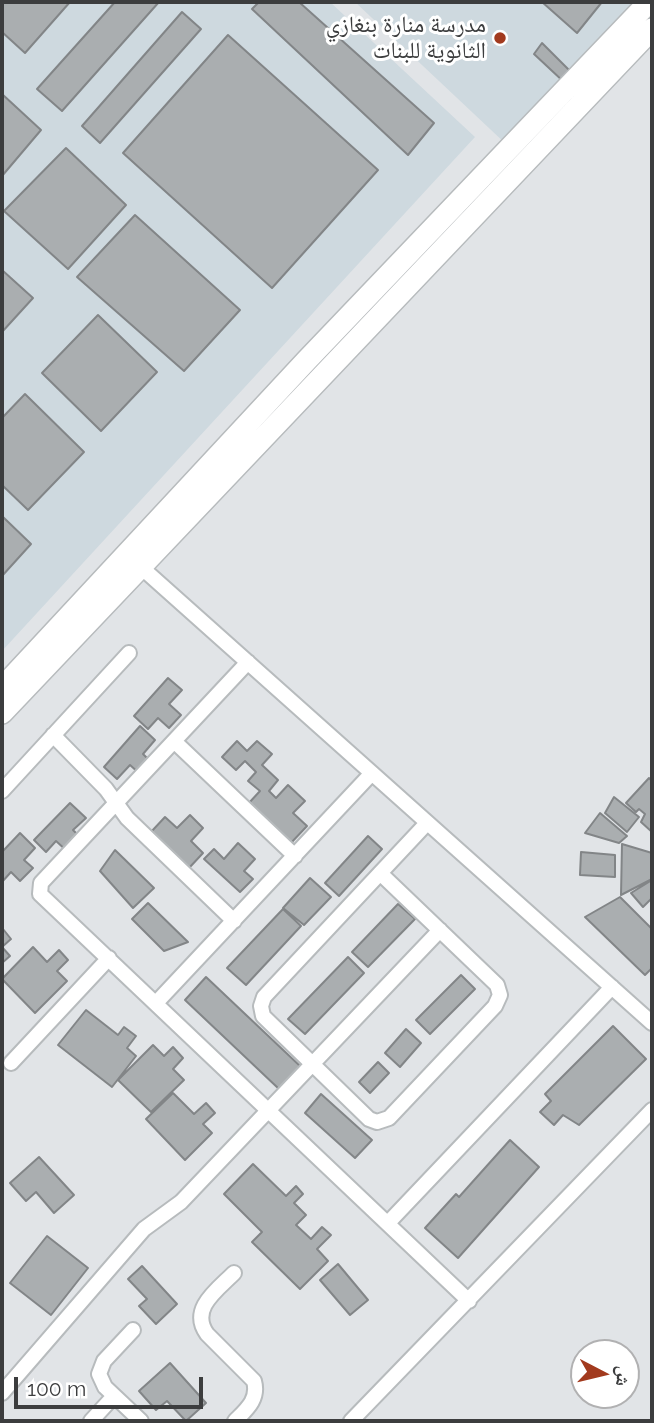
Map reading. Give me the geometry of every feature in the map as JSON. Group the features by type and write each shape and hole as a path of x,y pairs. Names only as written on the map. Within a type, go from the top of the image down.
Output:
{"main road":[{"path":"2,688 307,360 649,2"},
{"path":"2,713 652,29"}],"street":[{"path":"141,567 652,1023"},
{"path":"2,791 129,653"},
{"path":"248,663 39,887 42,897 470,1301"},
{"path":"53,735 106,789 127,818 234,921"},
{"path":"175,742 295,856"},
{"path":"156,1003 372,774"},
{"path":"380,873 497,985 500,999 388,1118 381,1122 369,1119 263,1016 262,1002 380,873 427,822"},
{"path":"2,1393 144,1229 181,1202 440,930"},
{"path":"11,1063 109,958"},
{"path":"388,1223 612,987"},
{"path":"351,1421 652,1110"},
{"path":"234,1273 204,1304 200,1316 207,1335 254,1381 254,1400 235,1421"},
{"path":"133,1330 104,1361 100,1369 102,1383 141,1421"},
{"path":"91,1421 114,1396"}],"shaded area":[{"path":"2,2 330,2 475,137 2,651"},
{"name":"مدرسة منارة بنغازي الثانوية للبنات","path":"355,2 641,2 507,145"}],"building":[{"path":"2,2 70,2 25,53 2,32"},
{"path":"115,2 159,2 62,111 37,89"},
{"path":"259,2 299,2 434,123 408,155 252,9"},
{"path":"542,2 602,2 577,33"},
{"path":"182,12 201,29 100,143 82,126"},
{"path":"228,35 378,170 272,288 123,153"},
{"path":"542,43 573,74 565,83 534,54"},
{"path":"2,94 41,130 2,176"},
{"path":"66,148 126,205 68,269 4,211"},
{"path":"135,215 240,310 184,371 77,277"},
{"path":"2,270 33,298 2,332"},
{"path":"98,315 157,372 101,431 42,373"},
{"path":"25,394 84,452 28,510 2,485 2,418"},
{"path":"2,516 31,544 2,576"},
{"path":"168,678 182,690 169,704 181,715 169,728 158,718 148,729 134,716"},
{"path":"140,726 155,740 143,754 151,762 140,774 130,765 117,779 104,767"},
{"path":"237,741 247,751 257,741 272,754 262,765 278,780 269,791 276,798 288,785 305,801 293,813 307,826 290,844 248,804 260,791 248,781 256,772 245,761 236,770 222,757"},
{"path":"649,778 652,781 652,832 641,822 645,814 639,809 636,812 626,803"},
{"path":"614,797 639,817 627,832 605,813"},
{"path":"70,803 86,818 73,830 81,838 68,852 56,841 46,852 34,840"},
{"path":"600,813 627,836 619,843 585,833"},
{"path":"190,815 203,828 191,841 203,853 189,868 151,832 165,817 177,828"},
{"path":"20,833 35,848 24,860 33,868 20,881 11,872 2,882 2,852"},
{"path":"368,836 382,849 339,896 325,883"},
{"path":"238,843 255,859 244,871 253,879 240,892 204,859 214,849 224,859"},
{"path":"622,844 652,853 652,879 621,895"},
{"path":"115,850 154,888 133,908 100,871"},
{"path":"581,852 615,855 615,877 580,875"},
{"path":"310,878 331,897 304,925 283,908"},
{"path":"652,880 652,898 643,907 631,893"},
{"path":"620,897 652,929 652,968 645,975 585,917"},
{"path":"148,903 188,942 164,951 132,919"},
{"path":"398,904 415,919 368,967 352,952"},
{"path":"283,909 301,926 246,985 227,968"},
{"path":"3,929 11,939 2,947 2,930"},
{"path":"2,947 10,956 2,963"},
{"path":"33,947 47,962 59,950 68,960 57,971 67,981 35,1013 2,979"},
{"path":"348,957 364,973 305,1034 288,1019"},
{"path":"461,975 475,989 430,1034 416,1020"},
{"path":"206,977 300,1066 279,1089 185,1000"},
{"path":"86,1010 118,1035 124,1027 136,1036 127,1048 136,1056 112,1087 58,1045"},
{"path":"613,1026 646,1059 579,1125 563,1115 554,1125 540,1112 551,1101 545,1094"},
{"path":"406,1029 421,1043 400,1067 385,1053"},
{"path":"153,1045 164,1056 173,1047 183,1058 173,1069 184,1080 151,1112 118,1080"},
{"path":"378,1062 389,1073 370,1093 359,1082"},
{"path":"173,1093 194,1114 206,1103 215,1113 203,1124 212,1133 185,1160 146,1119"},
{"path":"321,1094 372,1140 355,1158 305,1113"},
{"path":"510,1140 539,1167 458,1258 425,1228 456,1194 459,1197"},
{"path":"39,1157 74,1195 54,1213 36,1192 26,1201 10,1183"},
{"path":"253,1164 286,1196 296,1186 303,1194 294,1203 306,1215 296,1225 311,1239 322,1227 331,1235 317,1249 328,1261 300,1289 252,1242 262,1232 224,1194"},
{"path":"47,1236 88,1268 51,1315 10,1283"},
{"path":"338,1264 368,1300 350,1315 320,1280"},
{"path":"142,1266 177,1304 156,1324 139,1306 147,1299 128,1279"},
{"path":"170,1363 206,1403 186,1421 167,1401 156,1410 139,1391"}],"place":[{"name":"مدرسة منارة بنغازي الثانوية للبنات","path":"500,38"}]}
